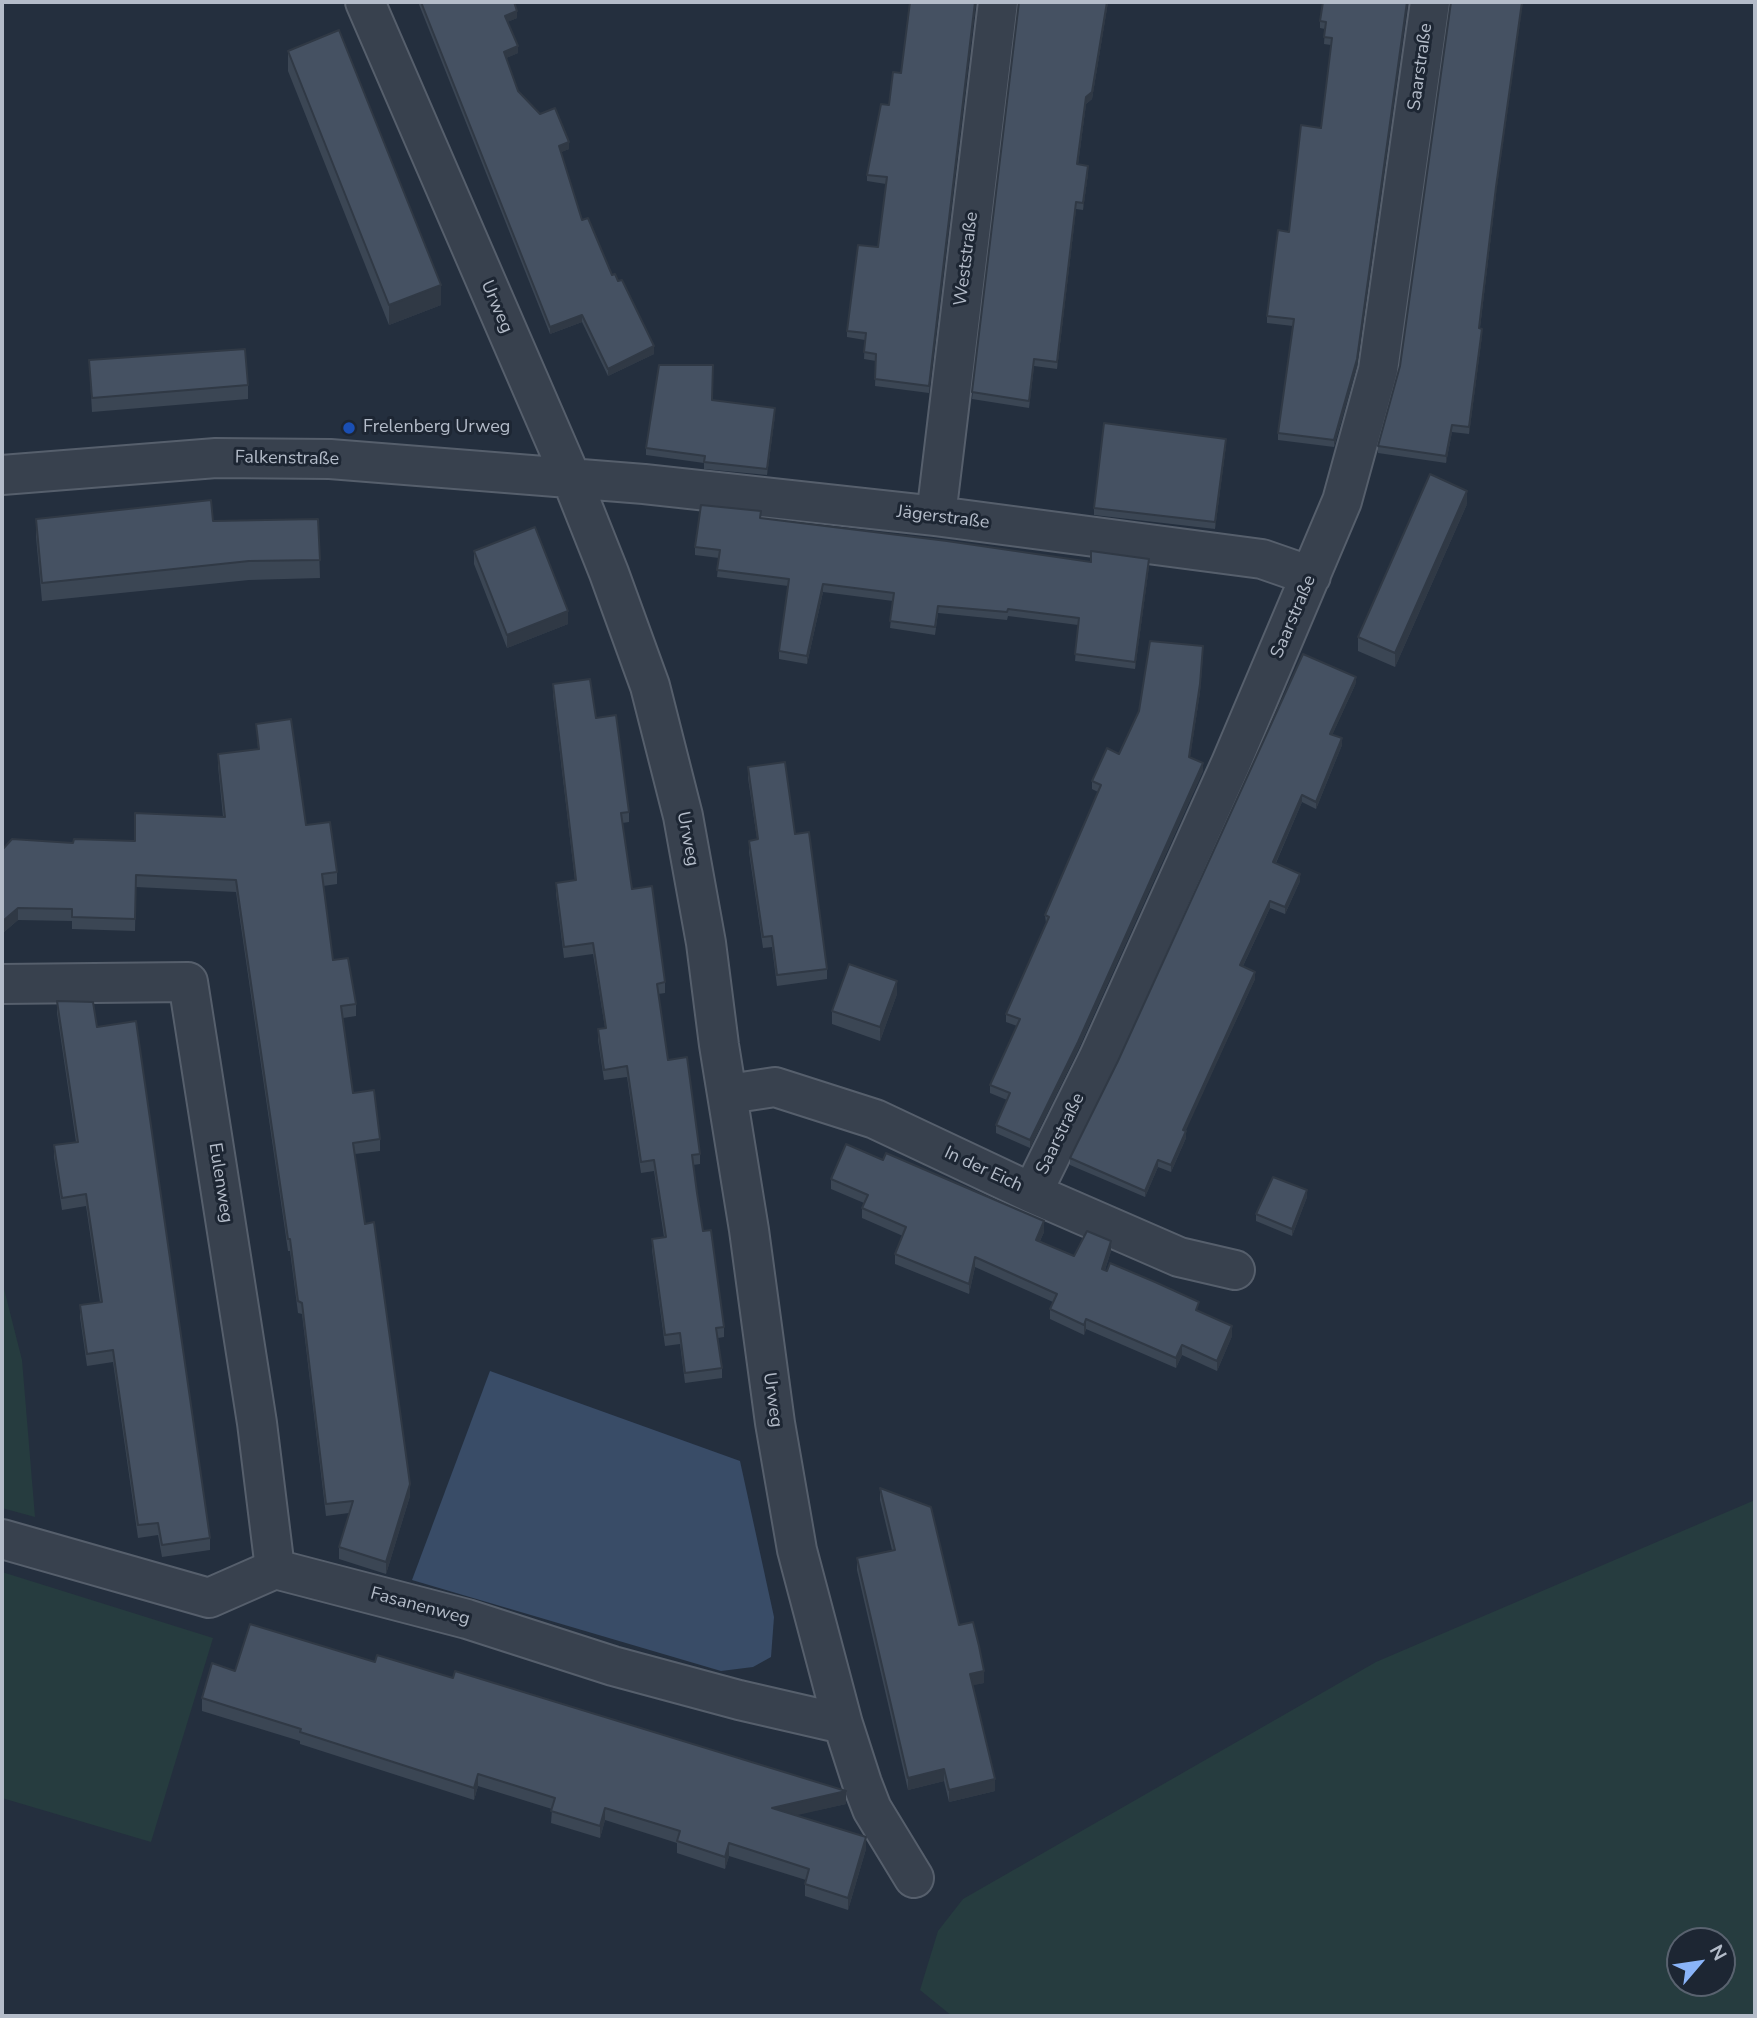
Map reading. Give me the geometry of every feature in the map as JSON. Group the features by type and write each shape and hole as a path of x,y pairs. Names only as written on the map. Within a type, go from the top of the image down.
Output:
{"street":[{"name":"Urweg","path":"365,2 572,480 650,686 683,816 706,943 775,1423 797,1550 843,1724 872,1809 914,1878"},
{"name":"Weststraße","path":"936,516 998,2"},
{"name":"Saarstraße","path":"1032,1193 1109,1034 1235,754 1342,501 1378,370 1430,2"},
{"name":"Falkenstraße","path":"2,475 216,458 270,458 330,459 572,480"},
{"name":"Jägerstraße","path":"572,480 644,484 936,516 1262,559 1311,576"},
{"name":"Eulenweg","path":"2,984 188,982 260,1448 275,1569"},
{"name":"In der Eich","path":"729,1094 775,1087 875,1119 1032,1193 1179,1257 1235,1270"},
{"path":"2,1539 209,1598 275,1569"},
{"name":"Fasanenweg","path":"275,1569 467,1619 613,1666 739,1700 843,1724"}],"green space":[{"path":"2,1281 22,1360 35,1517 2,1508"},
{"path":"1755,1500 1755,2016 952,2016 920,1990 938,1931 963,1899 1376,1662"},
{"path":"2,1572 213,1638 151,1842 2,1798"}],"water":[{"path":"490,1371 740,1461 774,1617 771,1657 753,1667 721,1671 412,1580"}],"building":[{"path":"421,2 514,2 517,11 505,16 518,46 504,52 518,91 540,114 555,108 569,142 559,146 582,220 588,218 612,275 615,274 618,281 622,280 654,346 608,369 582,315 550,327"},
{"path":"910,2 975,2 929,386 875,379 876,354 864,352 866,333 847,331 858,245 878,247 887,177 867,175 881,104 889,105 893,72 901,73"},
{"path":"1019,2 1107,2 1092,92 1086,97 1077,164 1088,166 1083,203 1076,202 1057,362 1034,359 1029,401 972,392"},
{"path":"1323,2 1407,2 1357,359 1334,440 1278,433 1294,319 1267,316 1278,230 1289,232 1301,125 1321,128 1332,38 1324,37 1326,22 1320,21"},
{"path":"1451,2 1522,2 1496,187 1469,427 1452,425 1446,456 1378,446 1400,366"},
{"path":"339,30 441,285 389,305 288,51"},
{"path":"245,349 248,385 92,398 89,360"},
{"path":"659,365 713,365 712,400 775,408 767,469 704,462 705,456 646,448"},
{"path":"1104,423 1226,439 1215,522 1094,508"},
{"path":"1430,474 1467,491 1395,653 1358,637"},
{"path":"211,500 213,521 318,519 320,560 249,561 42,583 36,519"},
{"path":"701,505 761,511 760,518 1091,562 1091,551 1149,559 1135,662 1075,654 1079,618 1008,609 1007,612 938,606 935,627 890,621 894,593 823,584 807,656 779,651 789,579 717,570 720,550 695,547"},
{"path":"535,527 568,611 507,635 474,551"},
{"path":"1150,641 1203,646 1189,757 1203,763 1078,1042 1030,1140 996,1125 1010,1093 990,1085 1020,1019 1006,1014 1049,917 1045,915 1101,785 1092,781 1107,748 1119,754 1139,711"},
{"path":"1303,654 1356,677 1330,734 1342,738 1316,802 1302,795 1273,862 1300,874 1285,907 1270,901 1240,965 1255,972 1183,1130 1186,1131 1171,1165 1158,1160 1145,1191 1070,1158 1118,1061"},
{"path":"590,679 596,718 616,715 629,812 621,813 632,889 652,886 665,982 657,984 668,1060 687,1057 700,1154 692,1155 697,1193 703,1231 711,1230 724,1327 716,1328 722,1368 685,1373 680,1333 665,1335 652,1239 666,1237 654,1160 641,1162 627,1066 604,1070 598,1029 606,1028 593,943 564,947 556,883 576,880 553,684"},
{"path":"291,719 306,825 330,822 337,872 322,874 333,960 348,958 356,1004 341,1006 353,1093 374,1090 380,1139 353,1143 365,1224 374,1222 410,1484 386,1562 339,1547 353,1501 326,1504 302,1303 298,1301 288,1239 236,880 136,875 135,919 72,917 72,909 18,908 2,919 2,850 12,839 73,843 74,839 135,841 135,813 225,817 218,754 259,749 256,724"},
{"path":"785,762 795,834 809,832 827,969 777,975 772,936 763,937 749,841 758,839 748,767"},
{"path":"849,964 897,981 880,1027 832,1011"},
{"path":"57,1001 93,1002 97,1027 136,1021 210,1538 162,1545 158,1523 138,1525 113,1350 87,1354 80,1305 102,1302 86,1194 62,1198 54,1145 78,1142"},
{"path":"846,1144 883,1160 886,1153 1044,1221 1036,1240 1074,1256 1087,1231 1111,1241 1102,1269 1107,1271 1110,1263 1155,1282 1199,1302 1196,1310 1232,1326 1217,1361 1182,1345 1176,1358 1086,1319 1084,1325 1050,1309 1057,1294 975,1257 969,1284 895,1254 906,1227 862,1208 868,1195 831,1179"},
{"path":"1273,1177 1307,1190 1292,1229 1256,1214"},
{"path":"880,1488 931,1507 959,1625 973,1622 979,1646 984,1671 970,1674 995,1779 949,1790 944,1769 908,1778 857,1558 895,1550"},
{"path":"250,1624 375,1662 377,1655 453,1678 455,1671 846,1791 772,1808 866,1837 848,1898 805,1884 809,1869 729,1843 725,1857 677,1841 680,1831 605,1808 600,1826 551,1811 555,1798 478,1774 474,1788 202,1698 212,1663 235,1671"}],"place":[{"name":"Frelenberg Urweg","path":"349,428"}]}
